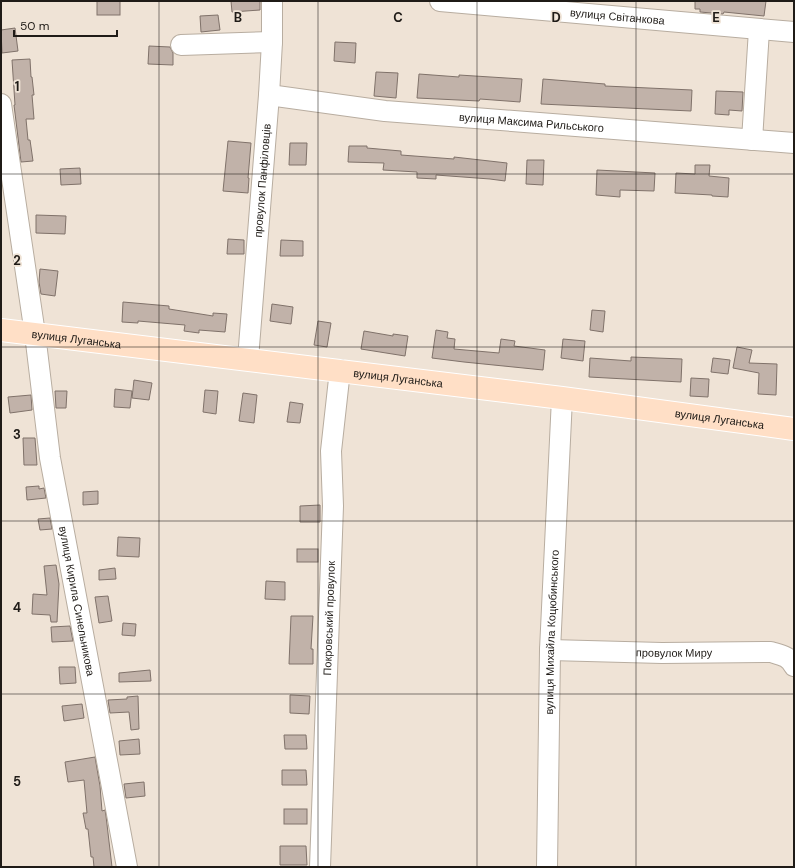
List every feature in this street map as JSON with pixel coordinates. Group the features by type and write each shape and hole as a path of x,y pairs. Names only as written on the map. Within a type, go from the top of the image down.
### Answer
{"main road":[{"name":"вулиця Луганська","path":"1,330 340,370 794,429"}],"street":[{"name":"провулок Панфіловців","path":"248,359 269,94 272,42 272,1"},
{"name":"вулиця Світанкова","path":"440,1 794,32"},
{"path":"752,140 759,30"},
{"path":"181,45 272,42"},
{"name":"вулиця Максима Рильського","path":"269,94 385,111 794,143"},
{"name":"вулиця Кирила Синельникова","path":"1,104 35,334 50,458 127,867"},
{"name":"Покровський провулок","path":"320,867 333,506 330,451 340,370"},
{"name":"вулиця Михайла Коцюбинського","path":"547,867 550,650 562,398"},
{"name":"провулок Миру","path":"550,650 662,654 771,652 785,656 793,663 794,666"}],"building":[{"path":"97,1 120,1 120,15 97,15"},
{"path":"231,1 260,1 260,10 232,12"},
{"path":"695,1 766,1 764,16 724,12 723,14 700,12 700,9 695,9"},
{"path":"218,15 220,30 201,32 200,16"},
{"path":"15,28 18,51 2,53 1,30"},
{"path":"335,42 356,43 355,63 334,61"},
{"path":"149,46 170,47 173,53 173,65 148,64"},
{"path":"30,59 34,95 32,95 34,119 26,119 28,140 30,140 33,161 21,162 14,105 12,60"},
{"path":"376,72 398,73 396,98 374,96"},
{"path":"419,74 522,79 520,102 480,99 479,101 417,98"},
{"path":"543,79 605,84 605,86 692,90 691,111 541,104"},
{"path":"716,91 743,92 742,111 729,110 729,115 715,114"},
{"path":"228,141 251,143 248,193 223,191"},
{"path":"290,143 307,143 306,165 289,165"},
{"path":"349,146 367,146 367,148 401,151 401,155 454,159 454,157 507,163 505,181 436,175 436,179 417,178 417,172 383,170 384,163 348,162"},
{"path":"527,160 544,160 543,185 526,184"},
{"path":"695,165 710,165 709,176 729,178 728,197 675,193 676,173 695,174"},
{"path":"80,168 81,184 61,185 60,169"},
{"path":"597,170 655,173 654,191 620,190 620,197 596,195"},
{"path":"36,215 66,216 65,234 36,233"},
{"path":"228,239 244,240 244,254 227,254"},
{"path":"281,240 303,241 303,256 280,256"},
{"path":"40,269 58,271 55,296 41,294 39,282"},
{"path":"123,302 169,306 169,309 213,316 213,313 227,314 225,332 199,330 199,333 184,331 185,325 138,321 138,323 122,322"},
{"path":"272,304 293,307 291,324 270,321"},
{"path":"592,310 605,311 603,332 590,330"},
{"path":"318,321 331,323 327,347 314,345"},
{"path":"436,330 448,332 447,338 455,339 454,349 499,353 501,339 515,341 514,346 545,350 543,370 432,358"},
{"path":"364,331 393,336 393,334 408,336 405,356 361,349"},
{"path":"563,339 585,341 583,361 561,358"},
{"path":"737,347 752,350 749,363 777,364 776,395 758,394 759,373 733,368"},
{"path":"631,357 682,359 681,382 589,377 590,358 631,361"},
{"path":"713,358 730,360 728,374 711,372"},
{"path":"691,378 709,379 708,397 690,396"},
{"path":"134,380 152,383 149,400 132,398"},
{"path":"115,389 132,391 130,408 114,407"},
{"path":"205,390 218,391 216,414 203,412"},
{"path":"55,391 67,391 66,408 56,408"},
{"path":"243,393 257,395 254,423 239,421"},
{"path":"31,395 32,410 10,413 8,397"},
{"path":"290,402 303,404 300,423 287,422"},
{"path":"23,438 35,438 37,465 24,465"},
{"path":"39,486 39,489 44,488 46,498 27,500 26,487"},
{"path":"98,491 98,504 83,505 83,492"},
{"path":"320,505 320,522 300,522 300,506"},
{"path":"50,518 52,529 40,530 38,519"},
{"path":"118,537 140,538 139,557 117,556"},
{"path":"297,549 318,549 318,562 297,562"},
{"path":"56,565 59,584 57,622 51,622 50,615 32,614 33,594 47,595 44,566"},
{"path":"115,568 116,579 99,580 99,570"},
{"path":"266,581 285,582 285,600 265,599"},
{"path":"108,596 112,621 99,623 95,597"},
{"path":"291,616 313,616 311,649 313,649 313,664 289,664"},
{"path":"123,623 136,624 135,636 122,635"},
{"path":"70,626 73,641 52,642 51,627"},
{"path":"59,667 75,667 76,683 60,684"},
{"path":"150,670 151,681 119,682 119,673"},
{"path":"290,695 310,696 309,714 290,713"},
{"path":"138,696 139,729 131,730 129,712 110,713 108,700 127,699 127,697"},
{"path":"82,704 84,718 64,721 62,706"},
{"path":"284,735 306,735 307,749 285,749"},
{"path":"139,739 140,754 120,755 119,741"},
{"path":"95,757 100,786 102,811 105,810 106,816 112,867 94,867 93,857 91,857 88,829 86,829 83,813 87,813 84,780 68,782 65,762"},
{"path":"282,770 306,770 307,785 282,785"},
{"path":"144,782 145,796 126,798 124,784"},
{"path":"284,809 307,809 307,824 284,824"},
{"path":"280,846 306,846 307,865 280,865"}]}
